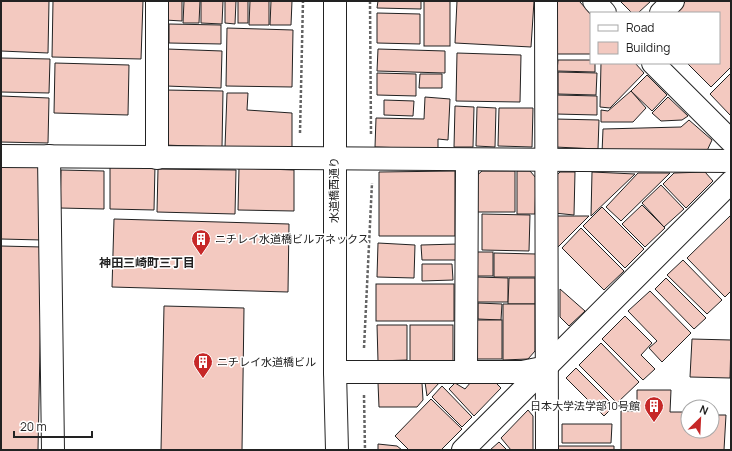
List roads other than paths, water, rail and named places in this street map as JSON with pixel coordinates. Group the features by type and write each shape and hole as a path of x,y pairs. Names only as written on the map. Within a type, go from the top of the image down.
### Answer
{"street":[{"path":"157,1 158,158"},
{"name":"水道橋西通り","path":"335,1 334,159 337,450"},
{"path":"546,1 547,450"},
{"path":"594,1 604,12"},
{"path":"662,12 673,1"},
{"path":"653,64 731,141"},
{"path":"1,156 731,161"},
{"path":"49,156 54,450"},
{"path":"466,372 467,160"},
{"path":"463,450 548,367 731,182"},
{"path":"335,372 522,372 548,367"}],"place":[{"name":"ニチレイ水道橋ビルアネックス","path":"201,256"},
{"name":"ニチレイ水道橋ビル","path":"203,379"},
{"name":"日本大学法学部10号館","path":"654,423"}],"district":[{"name":"神田三崎町三丁目","path":"147,263"}]}
